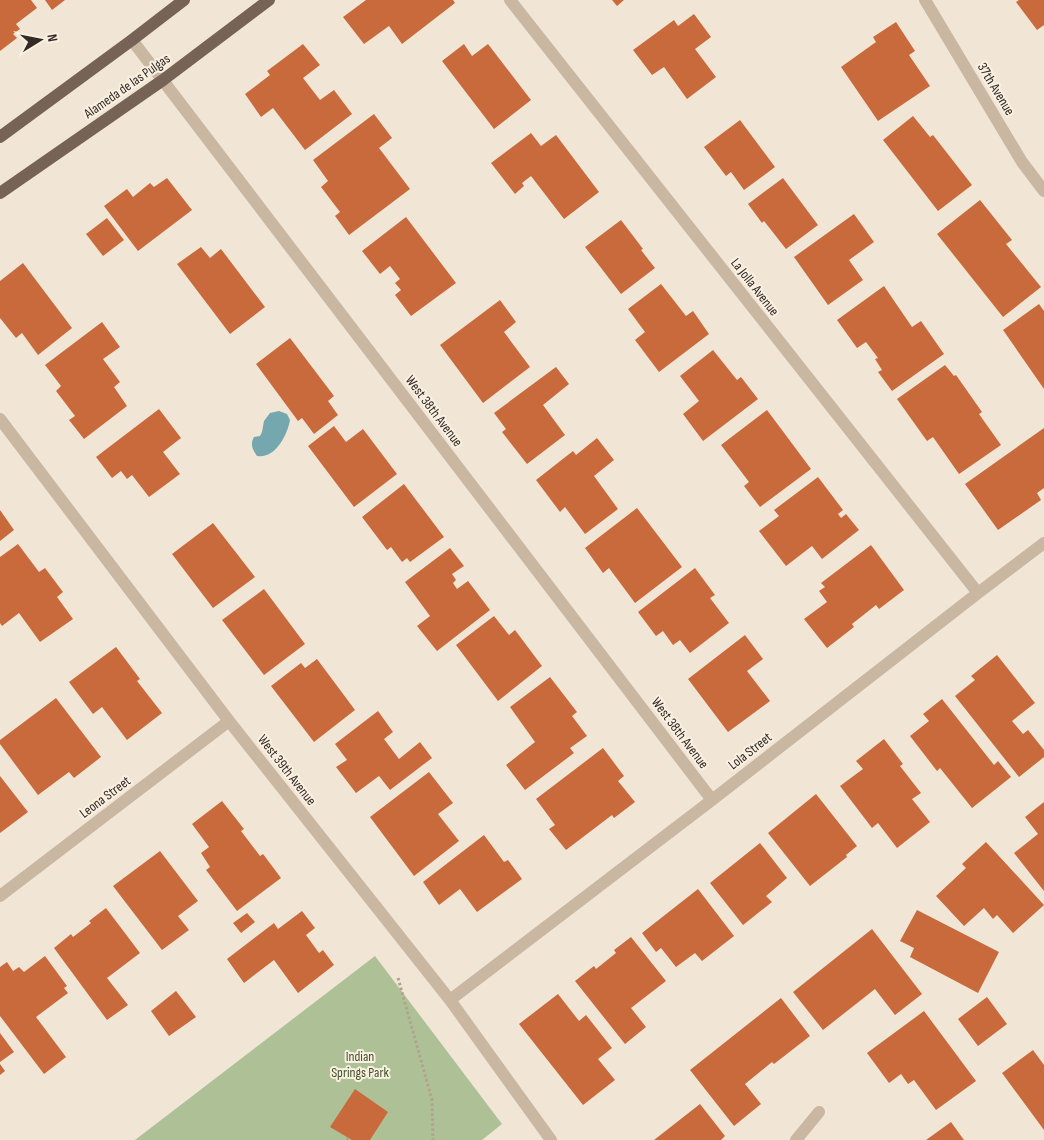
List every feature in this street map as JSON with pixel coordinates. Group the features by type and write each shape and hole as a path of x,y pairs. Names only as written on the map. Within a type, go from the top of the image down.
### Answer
{"main road":[{"path":"0,137 184,0"},
{"name":"Alameda de las Pulgas","path":"0,193 163,80 269,0"}],"street":[{"name":"La Jolla Avenue","path":"510,0 978,593"},
{"name":"37th Avenue","path":"926,0 1022,162 1044,191"},
{"name":"West 38th Avenue","path":"132,40 712,800"},
{"name":"West 39th Avenue","path":"0,419 229,721 450,1000 551,1140"},
{"name":"Lola Street","path":"450,1000 1044,543"},
{"name":"Leona Street","path":"0,896 229,721"},
{"path":"796,1140 819,1112"}],"path":[{"path":"398,978 432,1100 433,1139 438,1140"}],"green space":[{"name":"Indian Springs Park","path":"375,956 502,1124 482,1140 135,1140"}],"water":[{"path":"279,411 287,414 290,420 286,433 275,450 263,456 257,456 252,446 254,437 260,436 264,421 270,413"}],"building":[{"path":"0,0 31,0 37,8 16,24 20,29 13,34 17,38 0,51"},
{"path":"45,0 65,0 52,10"},
{"path":"366,0 453,0 455,3 402,44 389,26 364,44 343,17"},
{"path":"612,0 624,0 617,6"},
{"path":"1019,0 1044,0 1044,25 1037,30 1016,2"},
{"path":"694,14 711,37 695,49 716,77 687,99 664,67 652,75 633,50 674,20 678,26"},
{"path":"896,22 915,51 909,55 930,86 878,121 841,67 876,42 873,37"},
{"path":"303,44 320,65 303,78 320,100 334,90 352,114 305,150 273,108 261,117 245,94 270,75 267,71"},
{"path":"464,44 472,56 488,44 531,100 494,129 442,61"},
{"path":"374,114 392,138 379,148 410,189 349,235 335,216 340,212 321,187 328,181 313,160"},
{"path":"913,116 930,137 933,135 972,185 938,211 883,140"},
{"path":"740,120 775,167 744,190 731,172 726,176 704,147"},
{"path":"531,133 541,146 556,135 599,192 564,219 531,176 522,183 524,186 515,194 491,163"},
{"path":"167,178 192,210 138,251 104,206 127,189 133,197 150,183 154,187"},
{"path":"783,178 818,225 786,249 764,221 762,223 748,204"},
{"path":"980,200 1012,240 1006,244 1041,287 1003,317 937,234"},
{"path":"854,214 874,242 849,260 863,280 828,305 794,257"},
{"path":"406,217 456,283 411,316 395,295 401,290 395,283 400,279 390,266 380,274 362,251"},
{"path":"107,218 124,240 103,256 86,234"},
{"path":"621,220 655,268 621,294 585,247"},
{"path":"201,247 210,258 221,249 265,307 230,334 177,264"},
{"path":"23,263 72,328 38,355 22,333 16,338 0,318 0,281"},
{"path":"661,284 686,316 693,311 709,334 659,372 635,340 645,332 628,309"},
{"path":"884,286 912,327 921,321 944,354 892,391 878,372 882,370 875,359 878,358 866,342 857,348 837,320"},
{"path":"500,300 516,322 504,332 530,367 483,403 440,345"},
{"path":"1039,304 1044,311 1044,389 1003,330"},
{"path":"102,322 120,347 103,359 120,382 114,387 127,406 84,439 69,420 75,416 56,391 61,386 45,365"},
{"path":"290,338 334,396 328,401 338,415 314,434 302,418 298,421 256,364"},
{"path":"713,350 737,380 741,377 758,399 703,441 683,414 699,401 680,376"},
{"path":"945,365 954,376 956,375 982,412 979,414 1001,445 959,474 933,437 927,441 897,399"},
{"path":"556,367 569,384 543,405 565,435 527,464 502,432 506,429 494,413"},
{"path":"159,409 181,438 163,452 180,474 149,497 132,475 127,479 121,471 112,478 96,457"},
{"path":"767,410 811,469 760,507 744,486 749,482 721,445"},
{"path":"334,426 346,442 363,429 397,474 354,507 308,446"},
{"path":"1044,428 1044,488 1037,493 1041,500 998,530 965,484"},
{"path":"597,438 614,460 594,476 618,509 585,534 565,507 560,512 536,480 573,451 576,455"},
{"path":"818,477 843,510 838,514 841,518 846,514 859,530 822,559 812,546 786,566 759,531 779,516 774,510"},
{"path":"404,484 444,537 410,562 407,558 402,562 391,547 387,550 362,517"},
{"path":"637,508 682,567 635,603 609,568 603,573 585,548"},
{"path":"0,510 14,530 0,541"},
{"path":"213,523 255,577 213,608 172,554"},
{"path":"18,544 39,572 45,568 63,592 57,597 73,619 40,642 19,613 2,626 0,623 0,557"},
{"path":"871,545 904,590 879,609 876,605 852,624 854,627 827,648 804,619 827,602 819,591 825,587 821,583"},
{"path":"450,548 464,566 452,574 456,580 453,583 457,589 468,581 490,610 437,651 417,626 430,616 405,582"},
{"path":"695,568 715,595 710,598 729,623 690,653 680,640 673,645 663,631 656,636 638,612"},
{"path":"264,589 305,644 264,675 222,620"},
{"path":"494,616 509,635 515,630 542,666 498,701 456,645"},
{"path":"745,635 763,659 747,671 770,701 728,732 688,679"},
{"path":"116,647 140,679 137,681 162,713 127,740 102,707 93,714 69,682"},
{"path":"997,655 1035,703 1012,721 1023,734 1028,730 1044,750 1044,757 1019,777 955,696 975,680 971,676"},
{"path":"317,659 355,710 314,742 271,686 301,663 305,668"},
{"path":"550,677 577,712 572,716 587,736 570,748 574,753 525,790 506,765 535,742 510,707"},
{"path":"56,698 101,757 74,778 69,772 38,795 0,744 0,740"},
{"path":"942,699 994,765 998,761 1011,777 972,808 940,768 937,771 910,736 929,721 923,714"},
{"path":"378,711 393,732 384,739 399,759 420,742 432,758 390,790 379,776 356,793 336,767 347,760 335,744"},
{"path":"884,739 903,764 900,766 921,793 912,799 930,822 897,848 878,823 872,828 840,786 863,769 856,761"},
{"path":"603,748 624,776 618,781 635,802 614,818 612,815 566,850 549,829 555,825 536,799"},
{"path":"429,772 453,803 438,814 459,841 414,876 370,817"},
{"path":"0,776 28,812 0,833"},
{"path":"816,794 857,846 846,855 847,857 810,886 768,833"},
{"path":"222,801 244,829 241,831 260,856 263,854 281,878 237,911 206,870 210,867 201,853 209,847 192,824"},
{"path":"1044,802 1044,891 1014,853 1038,834 1025,817"},
{"path":"484,835 504,862 508,860 522,879 477,912 460,889 439,905 423,882"},
{"path":"986,842 1044,905 1013,933 997,915 993,919 984,908 964,926 936,896 966,868 962,864"},
{"path":"760,843 787,878 766,896 772,902 743,925 710,883"},
{"path":"160,851 198,901 178,916 189,930 162,950 113,886"},
{"path":"698,889 734,936 702,961 695,953 676,967 661,948 656,952 642,933"},
{"path":"106,908 140,953 107,978 128,1005 107,1020 54,948 71,934 73,937"},
{"path":"917,910 999,952 978,993 910,957 914,948 900,941"},
{"path":"302,911 315,928 306,935 319,953 323,950 334,965 298,993 274,960 244,983 227,959 274,923 278,929"},
{"path":"247,913 255,922 241,933 233,923"},
{"path":"872,929 922,994 895,1015 875,989 823,1030 793,992"},
{"path":"631,937 666,981 631,1008 646,1027 625,1044 575,981 594,966 596,969 616,953 614,950"},
{"path":"45,956 67,986 64,988 68,993 36,1017 66,1057 44,1074 0,1016 0,967 7,962 13,971 19,967 24,972"},
{"path":"176,991 196,1017 169,1036 151,1011"},
{"path":"558,994 579,1021 586,1015 612,1048 598,1059 615,1080 583,1105 519,1024"},
{"path":"987,997 1007,1024 978,1046 958,1019"},
{"path":"781,998 810,1036 774,1064 772,1062 745,1084 761,1104 734,1126 690,1070"},
{"path":"924,1011 976,1081 936,1110 914,1080 908,1084 901,1074 889,1083 867,1053"},
{"path":"0,1033 14,1052 0,1062"},
{"path":"1033,1050 1044,1065 1044,1130 1002,1073"},
{"path":"0,1064 5,1071 0,1075"},
{"path":"355,1089 388,1112 370,1140 352,1140 330,1127"},
{"path":"700,1104 725,1136 721,1140 654,1140"},
{"path":"951,1122 964,1140 926,1140"}]}
